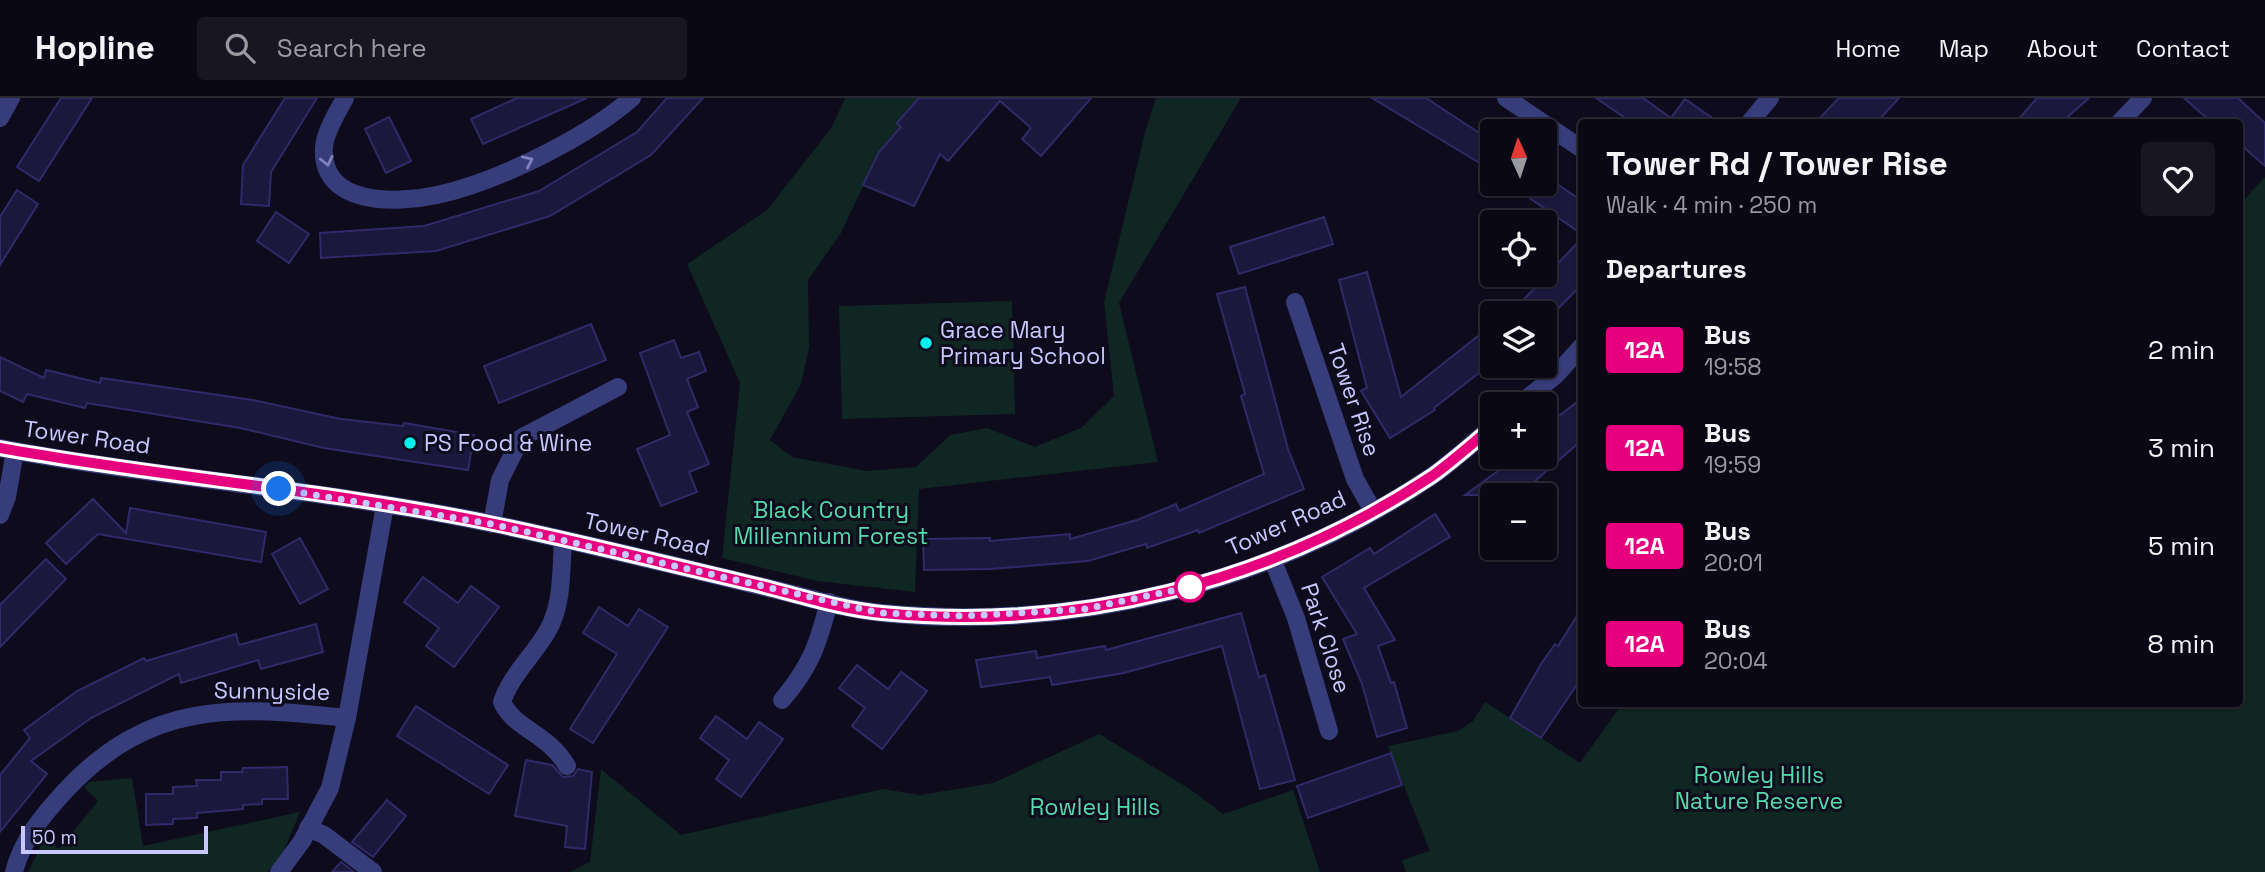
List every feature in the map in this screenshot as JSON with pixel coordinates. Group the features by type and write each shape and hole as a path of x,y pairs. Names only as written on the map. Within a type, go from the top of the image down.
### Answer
{"street":[{"path":"0,118 11,98"},
{"path":"345,98 324,145 325,163 336,186 353,195 377,199 436,196 510,170 570,141 632,98"},
{"path":"1506,98 1578,146"},
{"path":"1753,119 1770,98"},
{"path":"2123,119 2143,98"},
{"name":"Tower Rise","path":"1295,303 1355,479 1373,511"},
{"path":"1534,392 1578,350"},
{"path":"492,524 500,480 521,438 618,387"},
{"name":"Tower Road","path":"8,450 385,505 492,524 880,613 965,616 1085,609 1213,582 1273,561 1373,511 1434,475 1480,437"},
{"path":"0,515 7,497 8,450"},
{"path":"279,872 309,828 330,788 347,718 385,505"},
{"path":"563,540 555,613 548,631 506,689 502,702 508,716 544,737 559,752 567,766"},
{"name":"Park Close","path":"1273,561 1296,618 1329,731"},
{"path":"782,699 803,676 817,650 829,602"},
{"name":"Sunnyside","path":"14,872 28,837 90,765 149,727 211,713 272,710 347,718"},
{"path":"309,828 324,835 373,872"}],"green space":[{"name":"Black Country Millennium Forest","path":"845,98 919,98 897,123 901,127 879,152 841,233 808,280 809,348 801,384 770,440 792,457 867,471 916,467 950,435 987,428 1035,447 1081,428 1114,396 1104,302 1156,98 1241,98 1119,303 1158,462 919,489 915,592 817,581 722,558 740,383 687,264 767,210 832,127"},
{"name":"Rowley Hills Nature Reserve","path":"2265,177 2265,872 1406,872 1402,860 1430,851 1388,746 1458,731 1473,721 1485,702 1580,763 1620,707 2243,707 2243,201"},
{"path":"1012,301 1015,414 842,419 839,306"},
{"name":"Rowley Hills","path":"1099,734 1190,789 1223,814 1293,790 1320,872 570,872 590,862 601,769 681,835 883,789 920,795 993,783"},
{"path":"132,778 143,846 300,812 281,858 267,872 28,872 44,839 59,849 98,801 84,787 89,782"}],"building":[{"path":"61,98 92,98 39,181 17,167"},
{"path":"285,98 317,98 271,172 269,206 241,204 243,165"},
{"path":"517,98 587,98 483,144 471,119"},
{"path":"667,98 703,98 651,155 550,216 436,251 321,258 320,233 424,226 539,191 637,132"},
{"path":"919,98 1091,98 1041,156 1022,139 1031,128 1000,101 948,161 940,154 914,206 863,185 879,152 901,127 897,123"},
{"path":"1372,98 1426,98 1480,133 1480,163"},
{"path":"1596,98 1643,98 1671,118 1685,99 1714,119 1627,119"},
{"path":"1839,98 1899,98 1880,119 1819,119"},
{"path":"2037,98 2089,98 2065,119 2019,119"},
{"path":"2184,98 2238,98 2265,123 2265,166 2243,147 2243,119 2208,119"},
{"path":"389,117 411,161 386,173 365,129"},
{"path":"1558,185 1578,198 1578,231 1557,217 1557,210 1547,210 1527,196 1558,196"},
{"path":"17,190 38,204 0,265 0,217"},
{"path":"276,212 309,234 289,263 257,241"},
{"path":"1324,217 1333,244 1239,274 1230,247"},
{"path":"1578,242 1578,288 1557,310 1557,301 1522,301 1536,287 1557,287 1557,264"},
{"path":"1367,272 1401,397 1480,334 1480,372 1434,408 1435,410 1390,438 1361,391 1367,388 1339,280"},
{"path":"1245,287 1288,449 1304,489 1199,533 1198,530 1147,548 1146,544 1088,561 991,569 924,570 923,539 990,538 990,541 1070,534 1070,539 1137,520 1176,504 1179,511 1264,474 1241,396 1245,394 1217,294"},
{"path":"591,324 606,360 499,403 484,366"},
{"path":"674,340 681,358 699,352 706,371 687,379 698,407 687,412 709,464 689,472 697,492 661,506 637,449 670,435 640,353"},
{"path":"0,357 44,378 46,370 100,383 101,378 253,400 341,419 403,426 404,423 474,435 468,470 324,448 240,428 87,403 85,408 27,394 23,402 0,391"},
{"path":"1578,401 1578,443 1557,462 1557,418"},
{"path":"1501,469 1549,469 1532,483 1481,483"},
{"path":"1480,484 1480,495 1465,495"},
{"path":"93,499 126,533 130,508 266,532 261,562 98,534 66,564 46,543"},
{"path":"1435,514 1450,537 1364,588 1395,640 1378,646 1391,683 1394,682 1407,728 1377,737 1362,684 1343,639 1357,634 1322,577 1370,548 1374,554"},
{"path":"300,538 328,589 300,604 272,554"},
{"path":"46,559 66,579 0,647 0,605"},
{"path":"423,577 458,603 471,586 499,607 454,667 426,646 439,628 404,602"},
{"path":"599,607 628,626 639,609 668,627 593,743 570,729 617,654 583,633"},
{"path":"1241,613 1259,677 1265,675 1295,780 1260,789 1222,646 1124,673 1052,685 1050,677 981,687 976,660 1036,651 1037,658 1105,646 1106,650"},
{"path":"1578,614 1578,683 1541,738 1510,718 1541,664 1555,644 1558,646"},
{"path":"316,624 323,652 261,669 258,660 181,683 179,674 91,718 31,761 47,774 0,832 0,775 30,738 24,730 77,691 144,658 146,661 236,634 239,645"},
{"path":"857,665 888,689 901,672 927,691 882,749 852,726 865,708 839,688"},
{"path":"416,706 508,765 489,794 397,736"},
{"path":"716,716 747,739 759,722 783,739 741,797 716,779 729,760 700,738"},
{"path":"1391,753 1402,785 1308,818 1297,786"},
{"path":"526,760 552,765 563,777 573,776 578,769 592,772 585,849 565,847 567,826 515,816"},
{"path":"287,767 288,799 262,799 262,804 243,805 243,809 197,813 197,818 173,819 173,824 146,825 146,794 173,794 173,787 197,786 196,780 221,780 221,772 242,772 243,768"},
{"path":"387,800 406,816 373,857 352,842"},
{"path":"341,862 354,872 332,872"}],"bus line":[{"name":"12A","path":"0,448 385,505 492,524 880,613 965,616 1085,609 1213,582 1273,561 1373,511 1434,475 1480,437"}],"place":[{"name":"Grace Mary Primary School","path":"926,343"},
{"name":"PS Food & Wine","path":"410,443"}],"route":[{"path":"279,489 492,524 880,613 965,616 1085,609 1190,587"}]}
